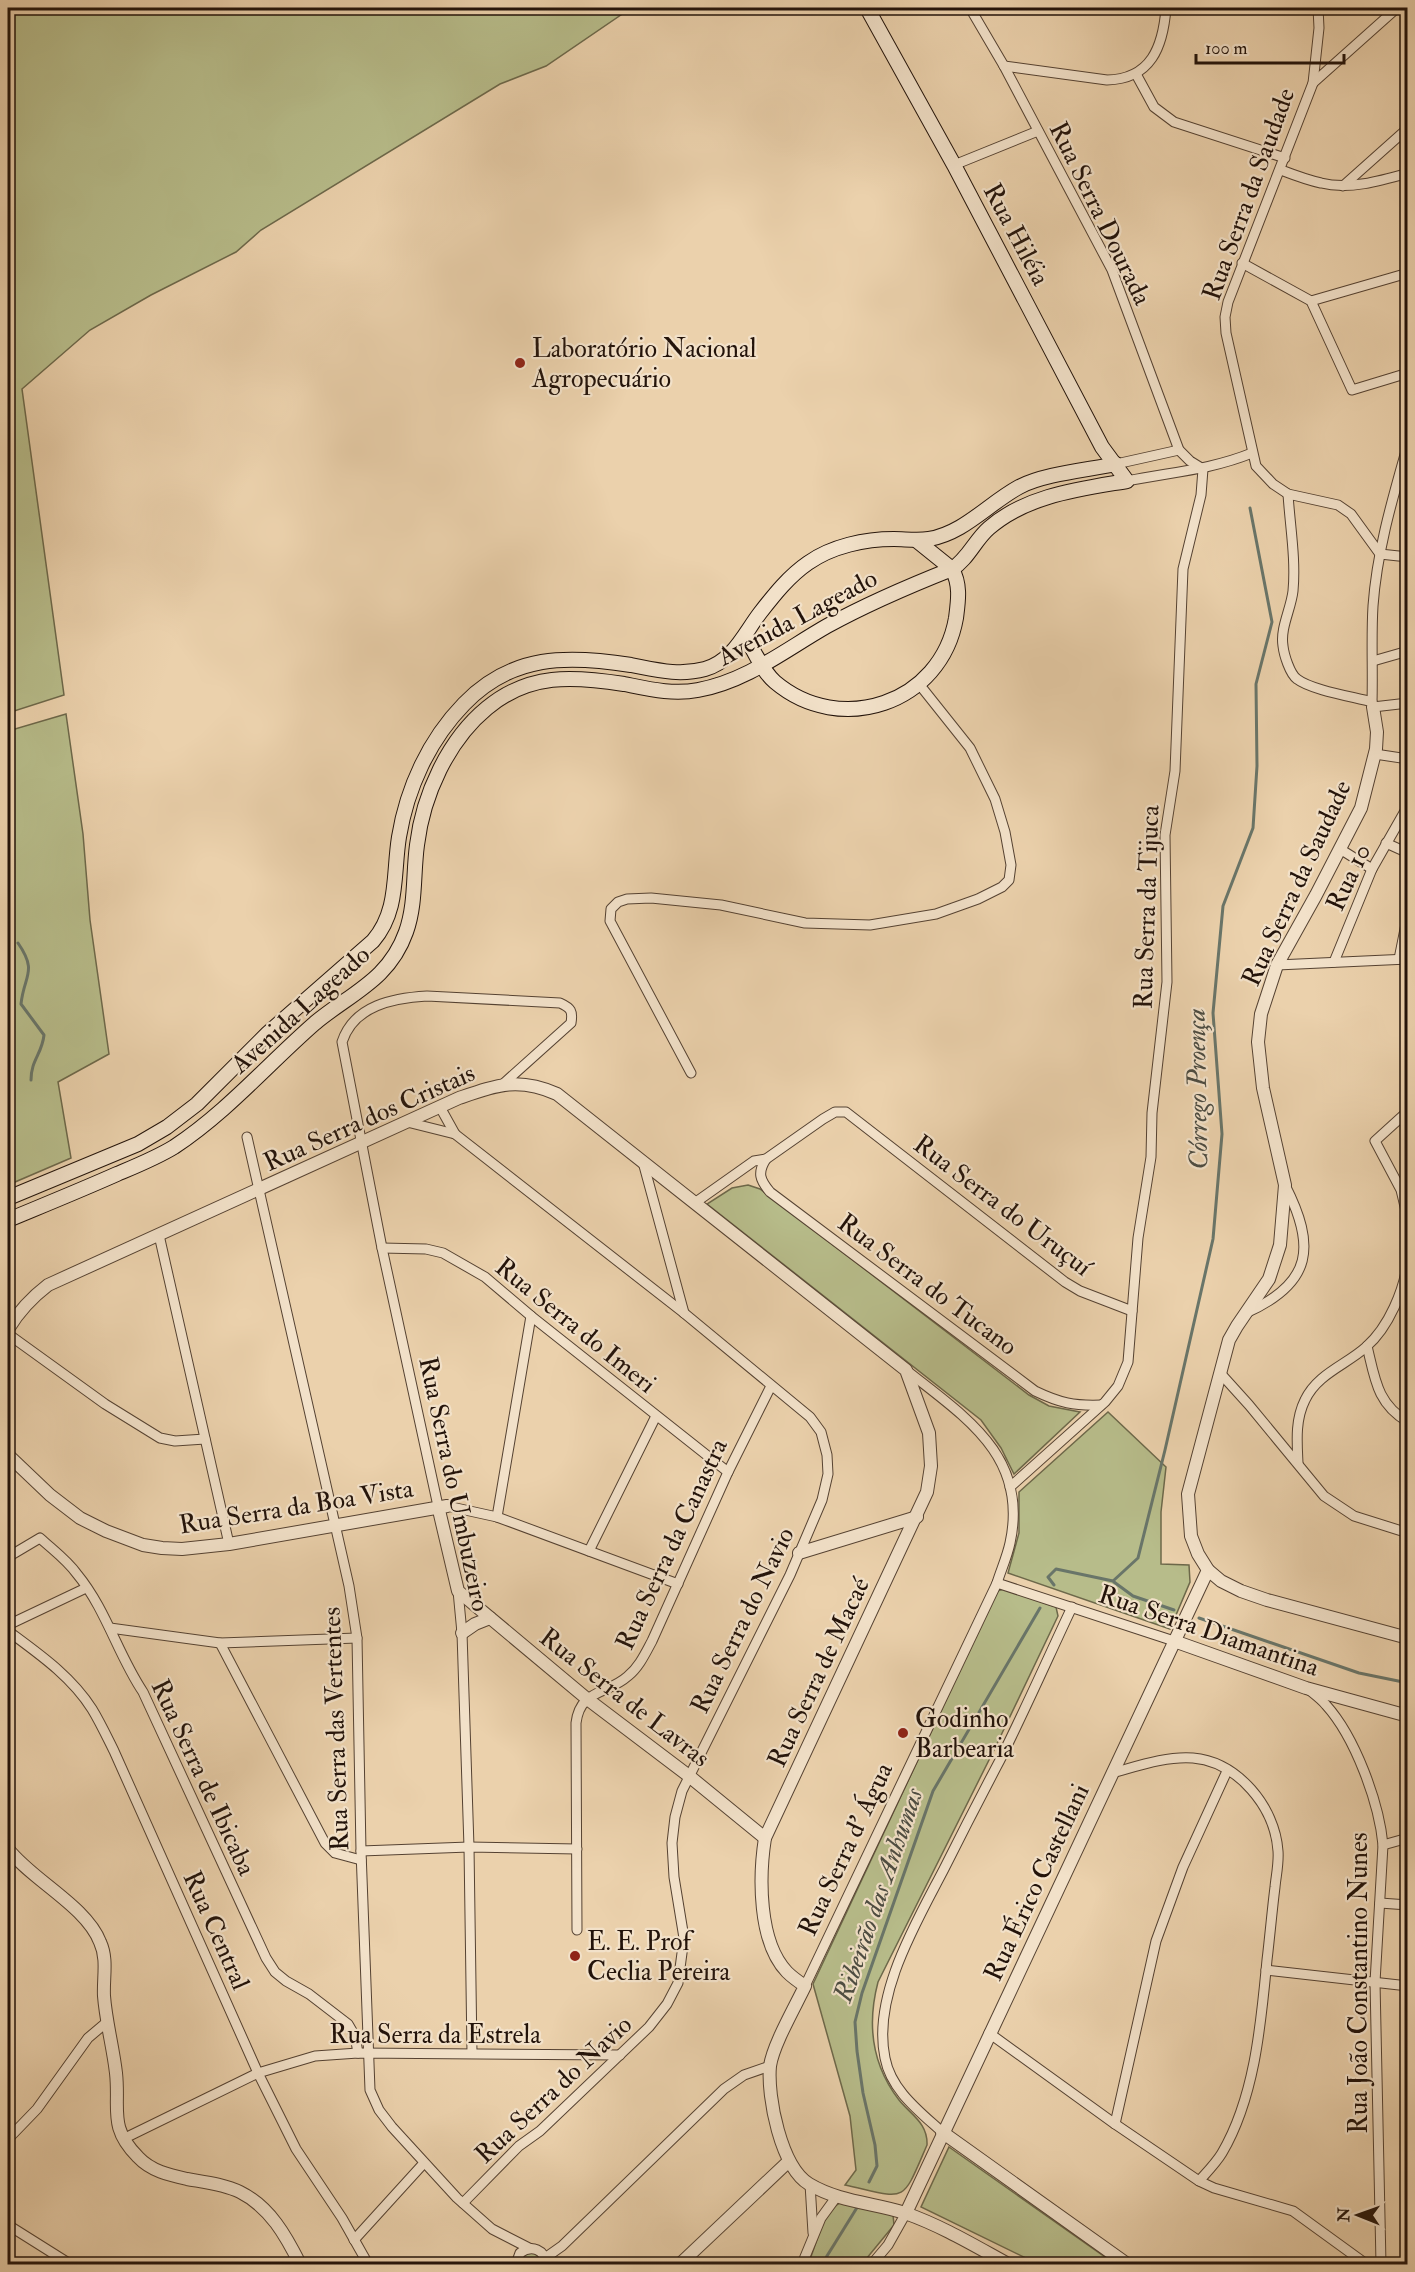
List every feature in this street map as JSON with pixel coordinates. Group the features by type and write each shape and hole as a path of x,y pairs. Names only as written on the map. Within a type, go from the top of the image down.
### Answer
{"main road":[{"name":"Rua Hiléia","path":"867,8 954,165 1102,447 1128,481"},
{"name":"Avenida Lageado","path":"8,1197 138,1144 167,1127 197,1104 268,1033 373,941 381,931 394,900 402,818 416,775 442,732 462,706 495,678 516,668 552,660 617,663 669,673 708,668 736,649 783,584 809,562 848,545 869,540 928,539 954,531 1000,499 1030,482 1116,464"},
{"name":"Avenida Lageado","path":"8,1220 127,1170 171,1148 216,1115 318,1021 365,987 384,970 394,957 406,932 412,908 417,843 428,800 444,763 460,738 484,710 501,697 528,684 568,678 674,692 698,690 727,683 763,665 862,607 952,569 962,561 987,529 1030,503 1068,491 1128,481"},
{"path":"745,636 773,681 802,699 821,706 842,709 882,704 901,696 920,684 935,668 947,649 954,630 959,593 952,569 916,540"}],"street":[{"name":"Rua Serra Dourada","path":"970,8 1004,66 1112,270 1179,450"},
{"path":"1004,66 1107,80 1123,80 1148,65 1160,43 1166,8"},
{"name":"Rua Serra da Saudade","path":"1252,453 1226,333 1225,317 1242,262 1281,170 1313,82 1319,28 1318,8"},
{"path":"1313,82 1397,8"},
{"path":"1136,74 1154,107 1174,122 1284,158"},
{"path":"1342,186 1407,128"},
{"path":"954,165 1038,131"},
{"path":"1281,170 1321,183 1342,186 1385,180 1407,173"},
{"path":"1242,262 1311,301 1352,390 1407,373"},
{"path":"1311,301 1407,273"},
{"path":"1373,704 1373,605 1386,521 1407,444"},
{"path":"1179,450 1203,469 1227,464 1252,453 1256,466 1273,484 1288,494 1338,505 1351,514 1380,554 1407,557"},
{"name":"Avenida Lageado","path":"1116,464 1179,450"},
{"name":"Avenida Lageado","path":"1128,481 1203,469"},
{"name":"Rua Serra da Tijuca","path":"1131,1311 1138,1238 1151,1156 1152,1113 1167,982 1165,835 1175,771 1184,569 1201,495 1203,469"},
{"path":"1288,494 1294,570 1293,593 1283,633 1283,645 1295,678 1305,684 1373,704 1407,703"},
{"path":"1373,661 1407,651"},
{"path":"691,1073 610,921 611,909 618,902 627,899 675,899 721,904 805,923 870,926 914,920 957,908 998,890 1009,880 1011,865 1007,840 989,783 964,739 920,684"},
{"name":"Rua Serra da Saudade","path":"1208,1570 1191,1536 1188,1494 1230,1340 1246,1314 1263,1306 1289,1286 1300,1266 1305,1235 1300,1215 1285,1185 1263,1088 1258,1042 1261,1014 1277,965 1361,808 1375,754 1377,732 1373,704"},
{"path":"1375,754 1407,759"},
{"name":"Rua 10","path":"1334,962 1372,869 1406,811"},
{"path":"1386,843 1407,853"},
{"path":"1340,849 1372,869"},
{"path":"1277,965 1403,959 1407,914"},
{"path":"361,1145 342,1042 345,1032 356,1019 384,1002 405,997 427,996 560,1003 569,1007 573,1014 571,1023 503,1084"},
{"name":"Rua Serra dos Cristais","path":"8,1329 32,1296 48,1285 361,1145 459,1098 503,1084 523,1083 557,1094 906,1370"},
{"name":"Rua Serra do Navio","path":"440,1107 455,1134 684,1313 810,1418 821,1432 827,1455 828,1474 822,1500 799,1553 682,1791 675,1817 672,1843 674,1877 684,1938 678,1983 667,2004 649,2027 540,2131 519,2146 463,2203"},
{"path":"1407,1111 1375,1141 1401,1190 1407,1219"},
{"name":"Rua Serra do Uruçuí","path":"696,1202 754,1161 766,1159 823,1119 835,1113 846,1112 1065,1282 1080,1291 1131,1311"},
{"name":"Rua Serra do Navio","path":"407,1122 455,1134"},
{"name":"Rua Serra das Vertentes","path":"247,1137 350,1586 357,1638 363,2054 370,2090 379,2110 392,2127 463,2203 492,2229 506,2238 538,2250 545,2261"},
{"name":"Rua Serra do Umbuzeiro","path":"361,1145 382,1248 443,1506 458,1592 462,1633 469,1847 472,2053"},
{"name":"Rua Serra do Tucano","path":"766,1159 761,1166 759,1176 770,1191 1035,1391 1057,1402 1075,1406 1101,1405"},
{"path":"643,1160 684,1313"},
{"path":"1246,1314 1269,1279 1276,1262 1280,1245 1285,1185"},
{"path":"159,1235 229,1544"},
{"name":"Rua Serra do Imeri","path":"382,1248 426,1249 452,1257 484,1276 728,1472"},
{"path":"1298,1463 1297,1423 1305,1398 1335,1367 1367,1346 1384,1324 1396,1303 1407,1261"},
{"path":"1010,1487 1101,1405 1118,1386 1128,1362 1131,1311"},
{"path":"496,1517 531,1316"},
{"path":"8,1334 105,1404 160,1438 175,1441 205,1439"},
{"path":"1367,1346 1382,1397 1389,1409 1407,1422"},
{"name":"Rua Serra d' Água","path":"770,2066 805,1986 997,1583 1010,1544 1013,1520 1010,1487 991,1444 956,1409 906,1370"},
{"name":"Rua Serra de Macaé","path":"805,1986 786,1970 774,1950 765,1919 761,1866 765,1838 927,1492 931,1466 929,1433 906,1370"},
{"path":"1221,1374 1324,1496 1338,1508 1354,1516 1407,1533"},
{"name":"Rua Serra da Canastra","path":"586,1698 612,1688 637,1668 652,1641 728,1472 771,1386"},
{"path":"589,1551 656,1416"},
{"name":"Rua Serra da Boa Vista","path":"8,1455 65,1507 106,1531 143,1545 182,1549 229,1544 443,1506 496,1517 678,1584"},
{"path":"799,1553 916,1517"},
{"name":"Rua Serra de Ibicaba","path":"8,1557 40,1539 68,1563 87,1588 110,1628 120,1655 143,1692 266,1958 275,1972 286,1981 309,1994 348,2024 363,2054"},
{"path":"1208,1570 1221,1581 1240,1591 1407,1638"},
{"name":"Rua Érico Castellani","path":"906,2213 942,2132 1208,1570"},
{"name":"Rua Serra Diamantina","path":"997,1583 1174,1641 1306,1688 1407,1716"},
{"path":"8,1625 87,1588"},
{"name":"Rua Serra de Lavras","path":"458,1592 586,1698 689,1776 765,1838"},
{"path":"1072,1607 1001,1757 912,1932 887,2001 883,2043 890,2073 907,2099 942,2132 1127,2265"},
{"path":"462,1633 490,1618"},
{"path":"110,1628 220,1643 357,1638"},
{"name":"Rua Central","path":"8,1631 54,1665 82,1695 93,1711 114,1751 258,2073 296,2149 368,2265"},
{"path":"220,1643 325,1843 335,1853 361,1856 469,1847 577,1849"},
{"name":"Rua João Constantino Nunes","path":"1306,1688 1326,1704 1341,1725 1372,1793 1381,1823 1383,1845 1375,1982 1381,2265"},
{"path":"578,1930 576,1723 579,1707 586,1698"},
{"path":"8,1723 8,1746"},
{"path":"1112,1773 1171,1759 1194,1758 1210,1762 1241,1778 1264,1805 1272,1823 1279,1852 1266,1971 1247,2093 1221,2155 1199,2181"},
{"path":"1115,2124 1156,1941 1183,1867 1227,1771"},
{"path":"1383,1845 1407,1838"},
{"path":"8,1849 30,1872 84,1919 100,1941 104,1959 107,2022 116,2073 117,2125 123,2139 138,2158 151,2168 166,2174 238,2191 250,2199 275,2221 300,2265"},
{"path":"1380,1903 1407,1905"},
{"path":"1266,1971 1407,1986"},
{"path":"8,2139 37,2109 88,2038 107,2022"},
{"path":"989,2033 1199,2181 1222,2191 1293,2211 1366,2265"},
{"name":"Rua Serra da Estrela","path":"123,2139 258,2073 315,2056 472,2053 620,2055"},
{"path":"545,2261 724,2089 744,2075 770,2066 774,2111 789,2162 799,2176 810,2184 837,2196 906,2213 953,2234 1008,2265"},
{"path":"680,2265 789,2162"},
{"path":"354,2240 424,2163"},
{"path":"810,2184 813,2235"},
{"path":"802,2265 826,2209 837,2196"},
{"path":"872,2265 888,2245 906,2213"},
{"path":"8,2226 70,2265"},
{"name":"Rua Serra das Vertentes","path":"506,2238 519,2254"},
{"path":"516,2265 519,2254 529,2248"}],"green space":[{"path":"8,8 631,8 546,66 500,84 261,230 236,252 151,295 90,330 22,389 64,695 8,713"},
{"path":"66,714 83,834 90,920 109,1054 58,1082 71,1158 8,1185 8,731"},
{"path":"748,1185 760,1189 1029,1395 1049,1406 1080,1412 1014,1474 1001,1448 981,1420 707,1204 732,1188"},
{"path":"1108,1412 1166,1467 1161,1512 1161,1564 1189,1565 1190,1582 1170,1629 1008,1573 1019,1533 1019,1492"},
{"path":"1004,1589 1056,1607 1058,1616 878,1982 875,1998 874,2044 883,2073 899,2100 922,2125 927,2137 927,2145 912,2179 900,2193 881,2193 845,2185 856,2170 850,2116 813,1984 997,1591"},
{"path":"949,2147 1115,2264 1038,2264 921,2207"},
{"path":"841,2202 893,2215 894,2225 862,2264 808,2264 824,2221 834,2207"},
{"path":"537,2252 544,2264 518,2264 522,2254"}],"waterway":[{"name":"Córrego Proença","path":"1054,1585 1048,1577 1056,1569 1113,1581 1138,1558 1213,1239 1222,1134 1213,1013 1223,906 1253,828 1257,766 1256,684 1272,622 1250,508"},
{"path":"18,943 29,967 21,1004 44,1035 31,1073 31,1080"},
{"path":"1114,1582 1133,1596 1174,1610"},
{"name":"Ribeirão das Anhumas","path":"869,2182 877,2166 857,2051 855,2022 862,1993 933,1791 1040,1608"},
{"path":"1199,1618 1359,1673 1408,1683"},
{"name":"Ribeirão das Anhumas","path":"822,2264 858,2206"}],"place":[{"name":"Laboratório Nacional Agropecuário","path":"520,363"},
{"name":"Godinho Barbearia","path":"903,1733"},
{"name":"E. E. Prof Ceclia Pereira","path":"575,1956"}]}
